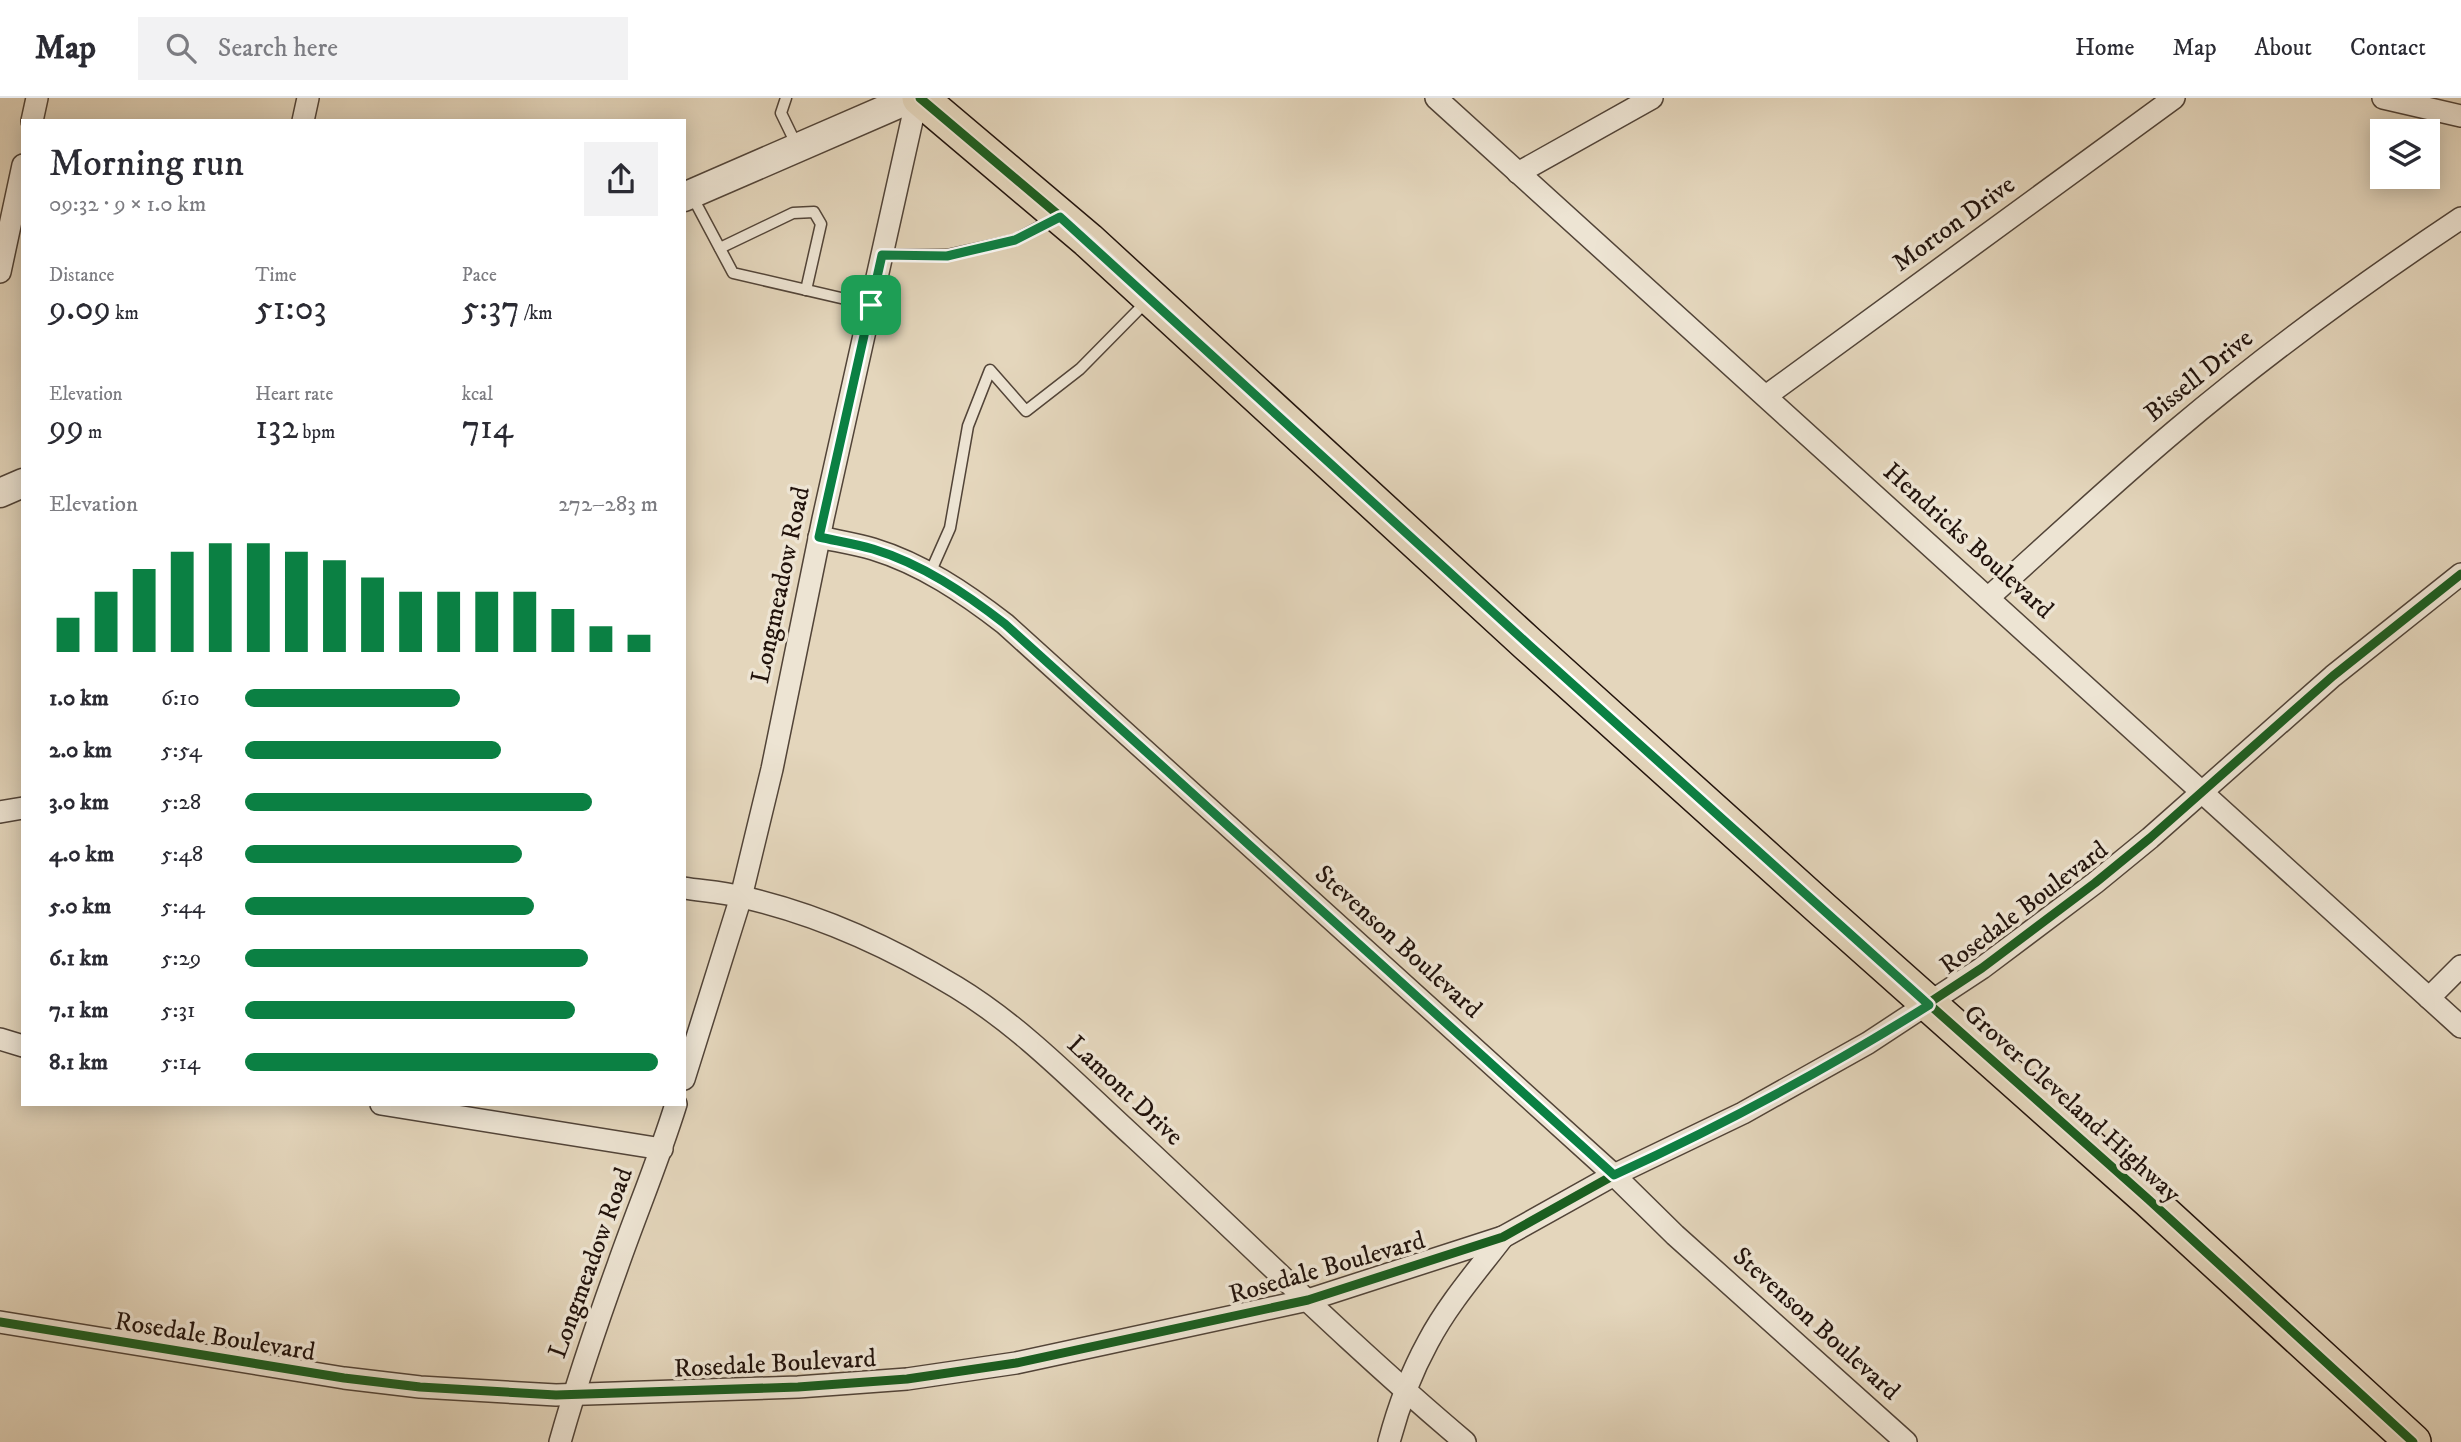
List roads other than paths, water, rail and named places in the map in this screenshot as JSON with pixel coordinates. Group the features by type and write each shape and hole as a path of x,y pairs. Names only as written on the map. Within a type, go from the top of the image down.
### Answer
{"main road":[{"name":"Grover Cleveland Highway","path":"916,98 1060,217 1539,654 2148,1199 2413,1442"}],"street":[{"path":"32,119 37,98"},
{"path":"303,119 308,98"},
{"path":"687,195 916,98"},
{"name":"Longmeadow Road","path":"686,1073 741,897 772,769 819,537 916,98"},
{"name":"Hendricks Boulevard","path":"1436,98 2461,1027"},
{"path":"1518,173 1652,98"},
{"name":"Morton Drive","path":"1766,396 2174,98"},
{"path":"2383,98 2461,116"},
{"path":"0,272 21,174"},
{"name":"Bissell Drive","path":"1988,598 2165,439 2246,373 2351,294 2461,218"},
{"path":"0,493 21,484"},
{"name":"Stevenson Boulevard","path":"819,537 872,548 930,573 972,598 1005,624 1906,1442"},
{"name":"Rosedale Boulevard","path":"0,1322 344,1378 496,1392 574,1394 797,1387 920,1377 1016,1363 1308,1300 1503,1237 1614,1175 1764,1102 1929,1005 2039,927 2095,883 2203,792 2333,676 2461,574"},
{"path":"0,812 21,808"},
{"name":"Lamont Drive","path":"686,888 741,897 809,916 896,953 958,988 1015,1029 1406,1392 1465,1442"},
{"path":"2429,998 2461,966"},
{"path":"0,1039 21,1045"},
{"path":"394,1106 663,1149"},
{"name":"Longmeadow Road","path":"560,1442 618,1265 663,1149 675,1106"},
{"path":"1389,1442 1406,1392 1428,1342 1458,1295 1503,1237"}],"lane":[{"path":"786,98 782,113 798,148"},
{"path":"687,195 733,273 871,305"},
{"path":"720,248 793,213 814,212 821,225 806,290"},
{"path":"882,255 947,256 1015,240 1060,217"},
{"path":"930,573 950,528 968,426 989,370 1026,411 1080,369 1150,298"}]}
